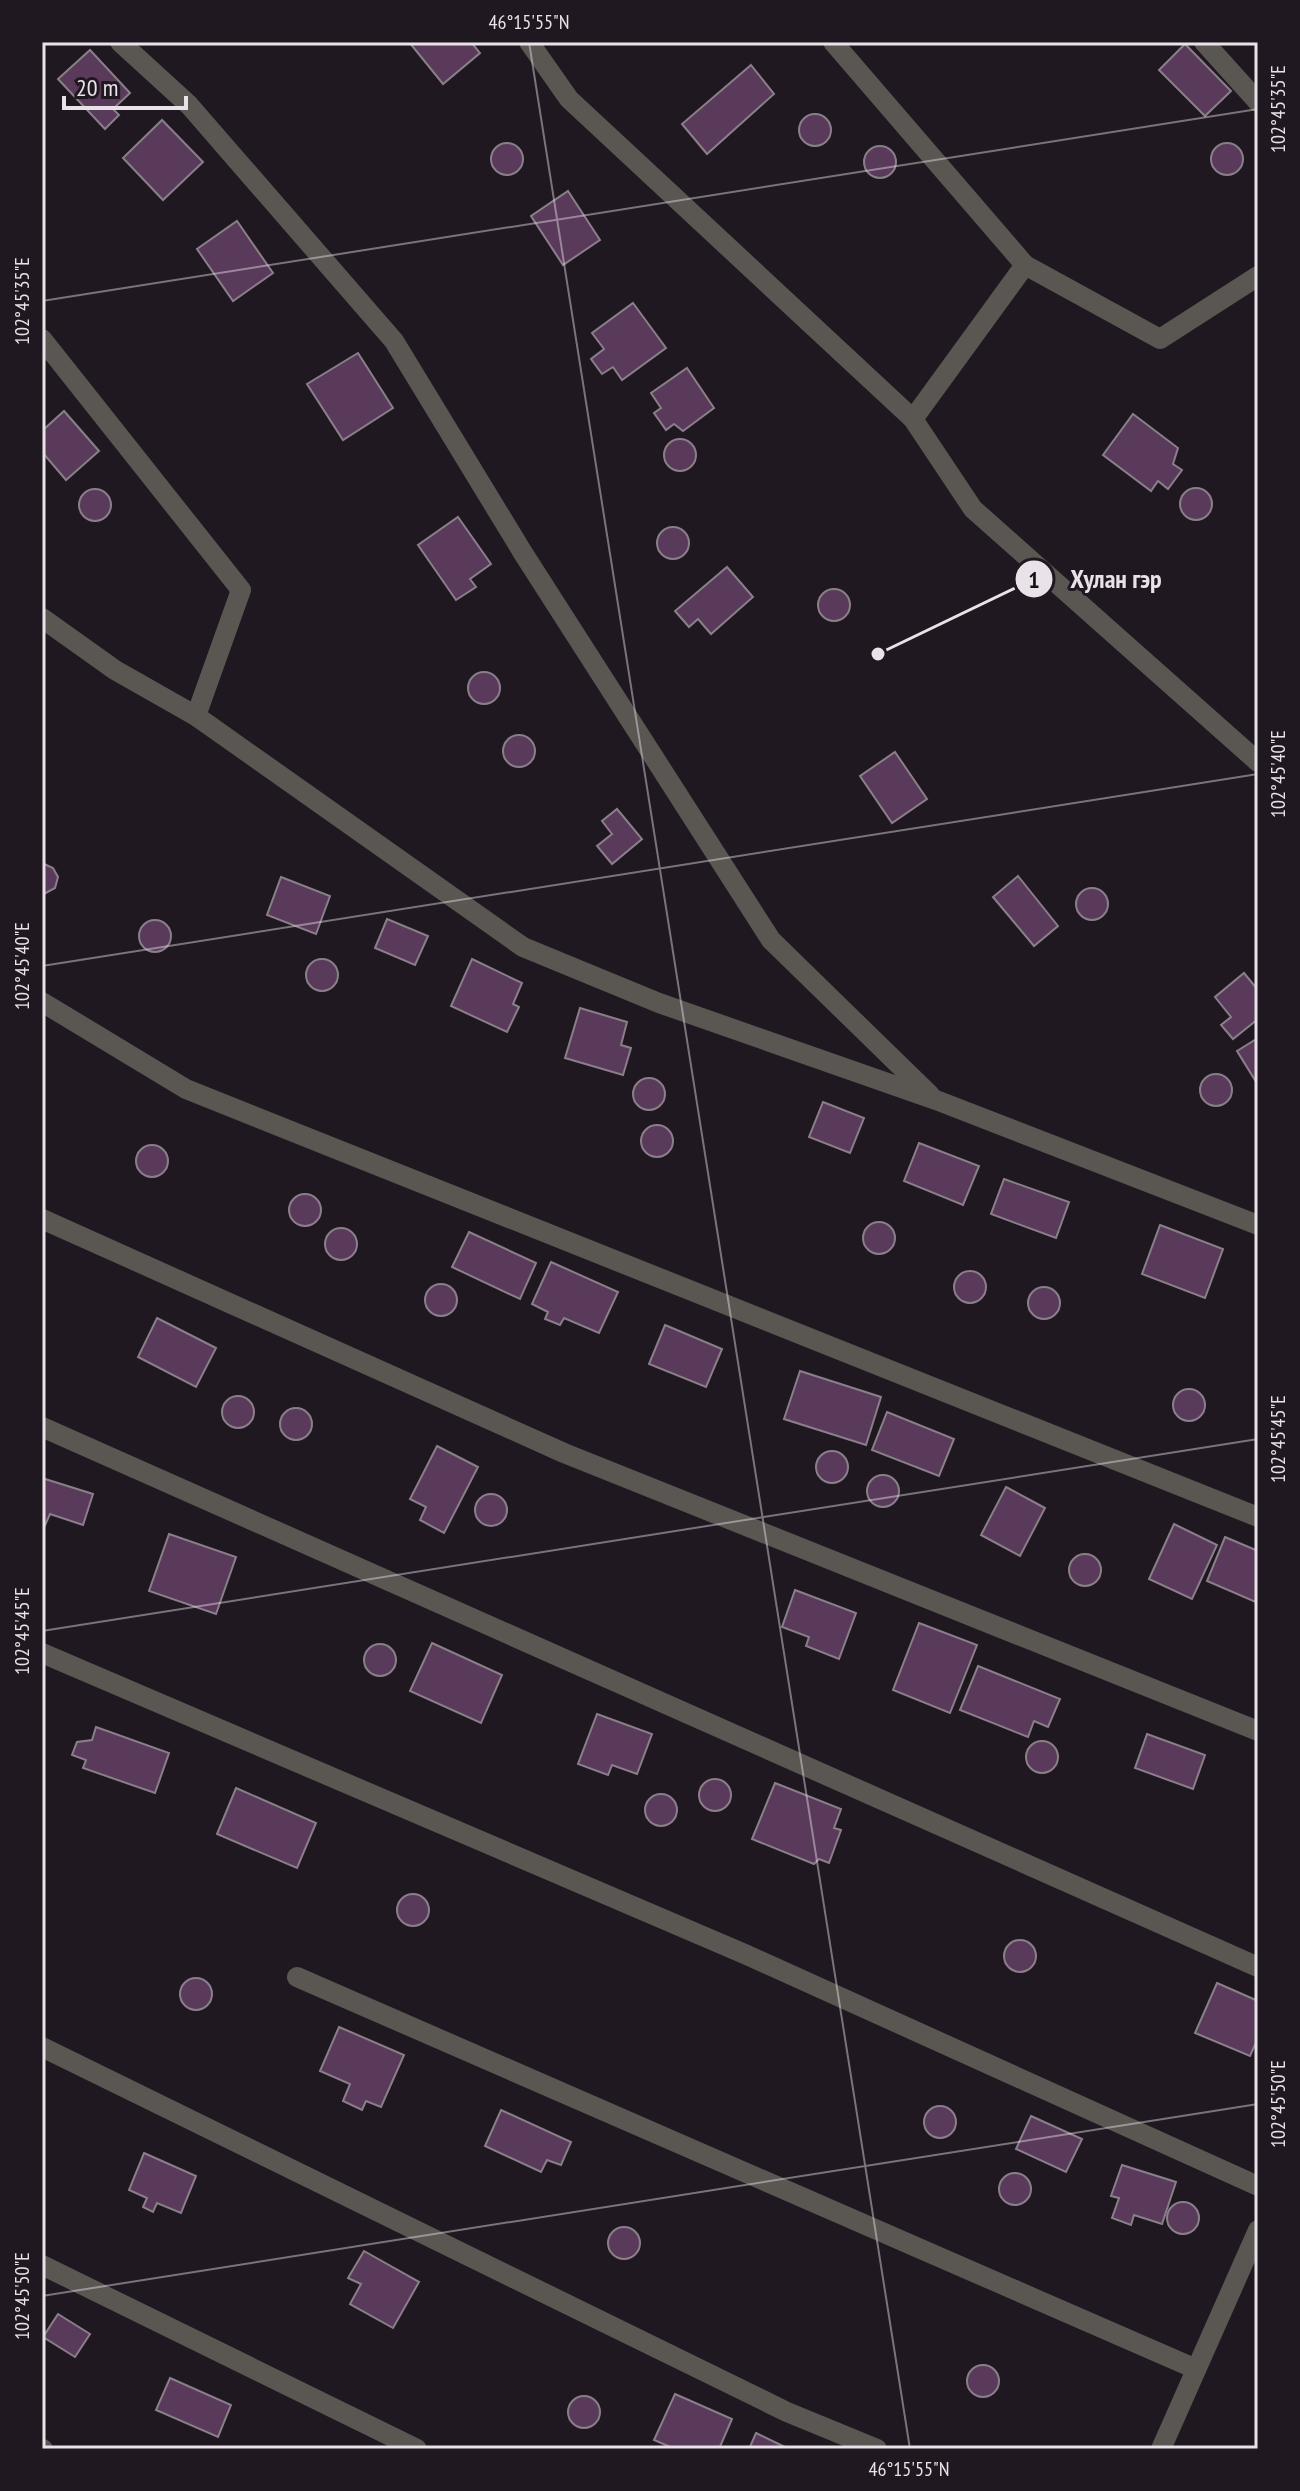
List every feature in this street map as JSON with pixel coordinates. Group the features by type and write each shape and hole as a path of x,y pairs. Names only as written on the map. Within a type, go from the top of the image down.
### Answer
{"street":[{"path":"120,42 189,105 394,341 523,553 771,940 936,1100"},
{"path":"529,42 569,99 913,419 973,509 1258,762"},
{"path":"833,42 1025,265 1160,339 1258,276"},
{"path":"1204,42 1258,102"},
{"path":"913,419 1025,265"},
{"path":"42,339 241,590 196,716"},
{"path":"42,618 115,670 196,716 523,947 659,1003 936,1100 1258,1225"},
{"path":"42,1002 186,1089 1258,1517"},
{"path":"42,1219 564,1453 1258,1731"},
{"path":"42,1427 1258,1967"},
{"path":"42,1653 747,1955 1258,2186"},
{"path":"297,1977 1196,2369"},
{"path":"42,2047 787,2412 877,2449"},
{"path":"1161,2449 1258,2230"},
{"path":"42,2265 417,2449"}],"building":[{"path":"409,42 471,42 480,53 443,84"},
{"path":"1185,44 1231,91 1205,116 1159,70"},
{"path":"90,50 130,93 113,109 119,115 105,129 58,79"},
{"path":"751,65 774,94 707,154 682,124"},
{"path":"815,114 826,119 831,130 826,141 815,146 804,141 799,130 804,119"},
{"path":"162,120 203,162 163,200 123,158"},
{"path":"507,143 518,148 523,159 518,170 507,175 496,170 491,159 496,148"},
{"path":"1227,143 1238,148 1243,159 1238,170 1227,175 1216,170 1211,159 1216,148"},
{"path":"880,146 891,151 896,162 891,173 880,178 869,173 864,162 869,151"},
{"path":"568,191 600,240 563,265 531,216"},
{"path":"237,221 273,273 233,301 197,249"},
{"path":"633,303 666,348 622,380 613,367 602,374 591,359 604,349 592,333"},
{"path":"358,353 393,408 343,440 307,384"},
{"path":"687,368 714,408 683,431 674,424 666,430 654,413 661,408 651,393"},
{"path":"64,411 99,451 66,480 42,452 42,431"},
{"path":"1133,414 1178,448 1173,464 1182,470 1168,489 1158,481 1151,491 1103,455"},
{"path":"680,439 691,444 696,455 691,466 680,471 669,466 664,455 669,444"},
{"path":"1196,488 1207,493 1212,504 1207,515 1196,520 1185,515 1180,504 1185,493"},
{"path":"95,489 106,494 111,505 106,516 95,521 84,516 79,505 84,494"},
{"path":"458,517 491,564 470,579 476,587 456,600 418,545"},
{"path":"673,527 684,532 689,543 684,554 673,559 662,554 657,543 662,532"},
{"path":"727,567 753,597 711,634 698,619 689,627 675,611"},
{"path":"834,589 845,594 850,605 845,616 834,621 823,616 818,605 823,594"},
{"path":"484,672 495,677 500,688 495,699 484,704 473,699 468,688 473,677"},
{"path":"519,735 530,740 535,751 530,762 519,767 508,762 503,751 508,740"},
{"path":"895,752 927,799 892,823 860,776"},
{"path":"617,809 642,839 612,864 597,846 612,834 602,821"},
{"path":"42,863 53,868 58,877 55,888 42,895"},
{"path":"1018,876 1058,926 1034,946 993,897"},
{"path":"281,877 330,896 316,934 267,915"},
{"path":"1092,888 1103,893 1108,904 1103,915 1092,920 1081,915 1076,904 1081,893"},
{"path":"387,919 428,936 415,965 375,948"},
{"path":"155,920 166,925 171,936 166,947 155,952 144,947 139,936 144,925"},
{"path":"322,959 333,964 338,975 333,986 322,991 311,986 306,975 311,964"},
{"path":"472,959 522,983 513,1004 519,1007 507,1032 451,1006"},
{"path":"1244,973 1258,990 1258,1019 1233,1039 1221,1025 1231,1017 1215,997"},
{"path":"580,1008 627,1022 621,1045 631,1048 623,1075 565,1058"},
{"path":"1258,1038 1258,1085 1237,1051"},
{"path":"1216,1074 1227,1079 1232,1090 1227,1101 1216,1106 1205,1101 1200,1090 1205,1079"},
{"path":"649,1078 660,1083 665,1094 660,1105 649,1110 638,1105 633,1094 638,1083"},
{"path":"823,1102 864,1118 850,1153 809,1137"},
{"path":"657,1125 668,1130 673,1141 668,1152 657,1157 646,1152 641,1141 646,1130"},
{"path":"919,1143 979,1166 963,1205 904,1181"},
{"path":"152,1145 163,1150 168,1161 163,1172 152,1177 141,1172 136,1161 141,1150"},
{"path":"1004,1179 1069,1202 1056,1238 991,1214"},
{"path":"305,1194 316,1199 321,1210 316,1221 305,1226 294,1221 289,1210 294,1199"},
{"path":"879,1222 890,1227 895,1238 890,1249 879,1254 868,1249 863,1238 868,1227"},
{"path":"1160,1225 1223,1249 1205,1298 1142,1274"},
{"path":"341,1228 352,1233 357,1244 352,1255 341,1260 330,1255 325,1244 330,1233"},
{"path":"469,1232 536,1263 520,1299 452,1267"},
{"path":"551,1262 618,1292 599,1333 564,1318 560,1325 545,1319 548,1312 532,1304"},
{"path":"970,1271 981,1276 986,1287 981,1298 970,1303 959,1298 954,1287 959,1276"},
{"path":"441,1284 452,1289 457,1300 452,1311 441,1316 430,1311 425,1300 430,1289"},
{"path":"1044,1287 1055,1292 1060,1303 1055,1314 1044,1319 1033,1314 1028,1303 1033,1292"},
{"path":"157,1318 216,1348 196,1387 138,1357"},
{"path":"665,1325 722,1349 706,1387 649,1364"},
{"path":"800,1371 881,1397 866,1445 784,1419"},
{"path":"1189,1389 1200,1394 1205,1405 1200,1416 1189,1421 1178,1416 1173,1405 1178,1394"},
{"path":"238,1396 249,1401 254,1412 249,1423 238,1428 227,1423 222,1412 227,1401"},
{"path":"296,1408 307,1413 312,1424 307,1435 296,1440 285,1435 280,1424 285,1413"},
{"path":"887,1412 954,1439 939,1476 872,1450"},
{"path":"437,1446 478,1467 444,1533 420,1520 426,1507 410,1499"},
{"path":"832,1451 843,1456 848,1467 843,1478 832,1483 821,1478 816,1467 821,1456"},
{"path":"883,1475 894,1480 899,1491 894,1502 883,1507 872,1502 867,1491 872,1480"},
{"path":"42,1478 93,1494 83,1525 50,1514 42,1532"},
{"path":"1006,1487 1045,1508 1020,1556 981,1535"},
{"path":"491,1494 502,1499 507,1510 502,1521 491,1526 480,1521 475,1510 480,1499"},
{"path":"1174,1524 1217,1545 1192,1599 1149,1579"},
{"path":"169,1534 236,1557 216,1614 149,1591"},
{"path":"1225,1537 1258,1551 1258,1603 1207,1581"},
{"path":"1085,1554 1096,1559 1101,1570 1096,1581 1085,1586 1074,1581 1069,1570 1074,1559"},
{"path":"795,1590 856,1613 839,1659 806,1646 809,1637 782,1627"},
{"path":"919,1623 977,1645 950,1713 893,1690"},
{"path":"432,1643 502,1675 481,1723 410,1691"},
{"path":"380,1644 391,1649 396,1660 391,1671 380,1676 369,1671 364,1660 369,1649"},
{"path":"978,1666 1060,1699 1048,1727 1034,1721 1028,1737 960,1710"},
{"path":"597,1714 652,1734 637,1774 612,1765 608,1775 578,1764"},
{"path":"96,1727 169,1753 155,1793 83,1768 86,1760 72,1755 77,1742 92,1740"},
{"path":"1147,1734 1205,1755 1193,1789 1135,1768"},
{"path":"1042,1741 1053,1746 1058,1757 1053,1768 1042,1773 1031,1768 1026,1757 1031,1746"},
{"path":"715,1779 726,1784 731,1795 726,1806 715,1811 704,1806 699,1795 704,1784"},
{"path":"775,1783 841,1809 834,1828 841,1830 829,1863 819,1859 814,1864 752,1839"},
{"path":"236,1788 316,1823 297,1868 217,1834"},
{"path":"661,1794 672,1799 677,1810 672,1821 661,1826 650,1821 645,1810 650,1799"},
{"path":"413,1894 424,1899 429,1910 424,1921 413,1926 402,1921 397,1910 402,1899"},
{"path":"1020,1940 1031,1945 1036,1956 1031,1967 1020,1972 1009,1967 1004,1956 1009,1945"},
{"path":"196,1978 207,1983 212,1994 207,2005 196,2010 185,2005 180,1994 185,1983"},
{"path":"1217,1983 1258,2001 1258,2038 1250,2056 1195,2033"},
{"path":"339,2027 404,2055 381,2107 366,2101 362,2110 343,2101 350,2084 320,2071"},
{"path":"940,2106 951,2111 956,2122 951,2133 940,2138 929,2133 924,2122 929,2111"},
{"path":"501,2110 571,2142 561,2165 547,2160 541,2172 485,2146"},
{"path":"1031,2116 1082,2139 1066,2172 1016,2149"},
{"path":"144,2153 196,2176 181,2213 157,2203 153,2212 143,2207 147,2198 129,2190"},
{"path":"1122,2165 1176,2182 1162,2224 1134,2215 1131,2225 1112,2218 1119,2198 1111,2196"},
{"path":"1015,2173 1026,2178 1031,2189 1026,2200 1015,2205 1004,2200 999,2189 1004,2178"},
{"path":"1183,2202 1194,2207 1199,2218 1194,2229 1183,2234 1172,2229 1167,2218 1172,2207"},
{"path":"624,2227 635,2232 640,2243 635,2254 624,2259 613,2254 608,2243 613,2232"},
{"path":"364,2251 419,2282 393,2328 350,2304 361,2284 348,2278"},
{"path":"58,2314 90,2334 75,2357 43,2337"},
{"path":"983,2365 994,2370 999,2381 994,2392 983,2397 972,2392 967,2381 972,2370"},
{"path":"170,2378 231,2405 218,2437 156,2410"},
{"path":"675,2394 732,2419 719,2449 675,2449 654,2440"},
{"path":"584,2396 595,2401 600,2412 595,2423 584,2428 573,2423 568,2412 573,2401"},
{"path":"756,2433 789,2449 749,2449"}],"place":[{"name":"Хулан гэр","path":"878,654"}]}
